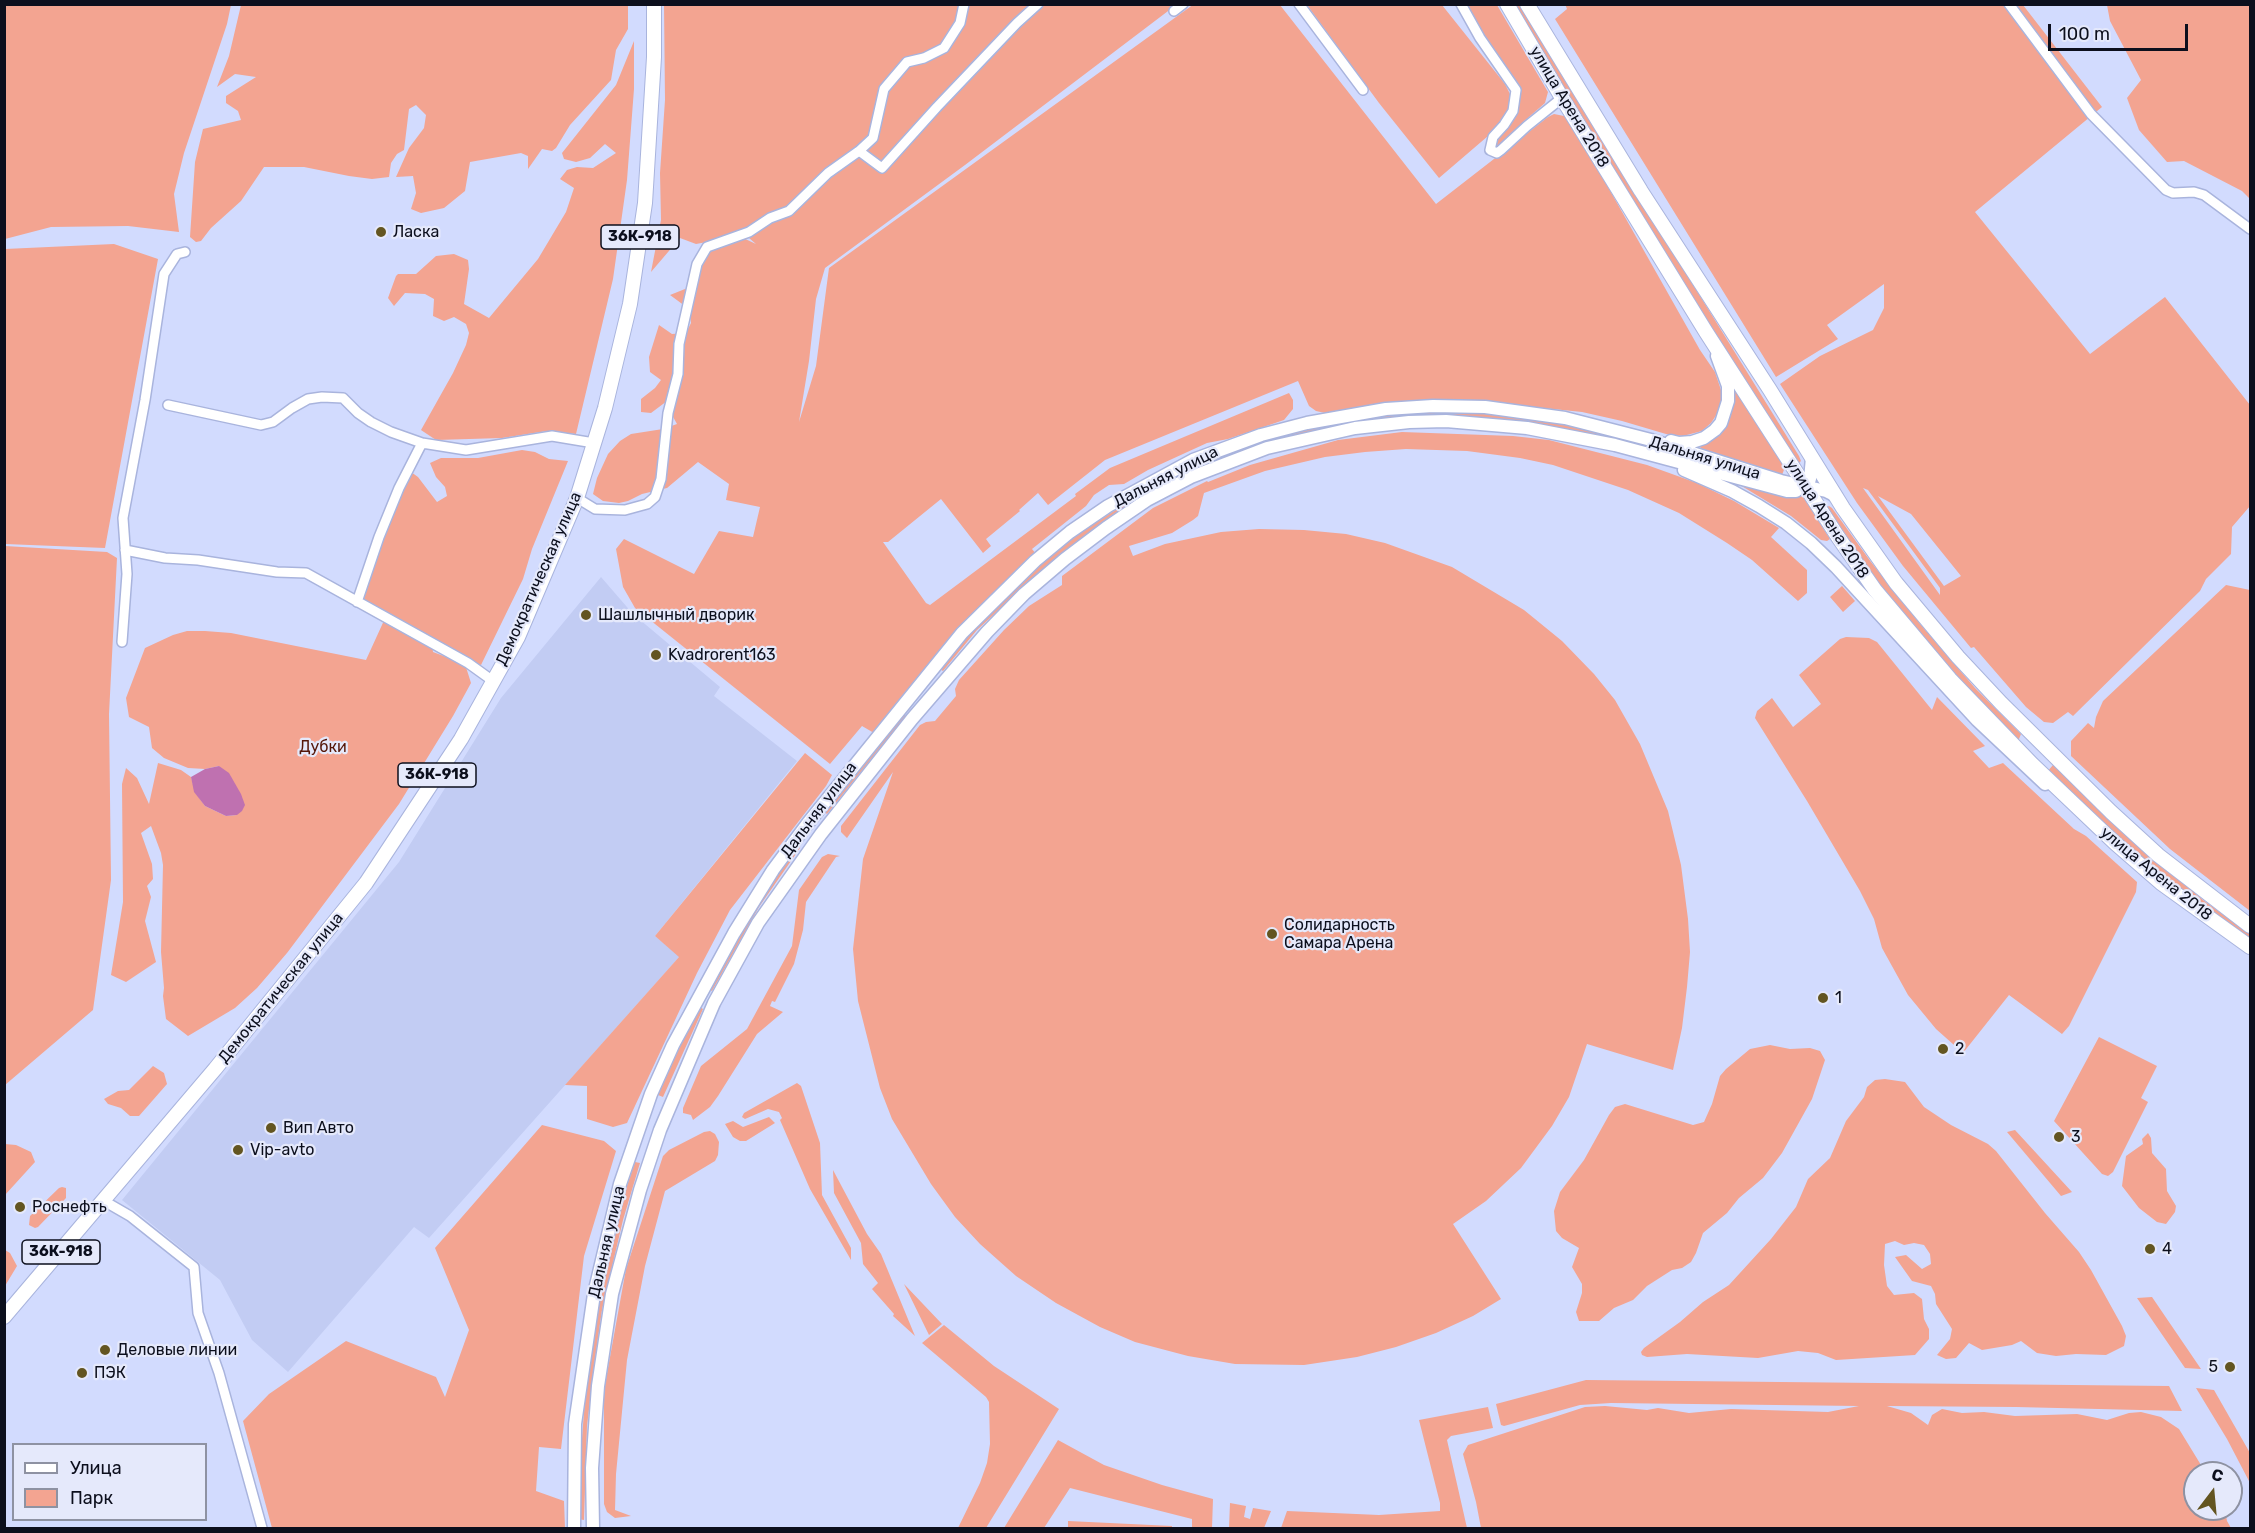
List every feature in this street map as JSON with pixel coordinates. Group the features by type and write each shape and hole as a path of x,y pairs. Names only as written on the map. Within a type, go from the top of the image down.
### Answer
{"main road":[{"name":"Демократическая улица","path":"4,1317 215,1069 366,883 460,739 518,637 577,498 605,408 630,304 645,203 654,57 654,4"},
{"name":"улица Арена 2018","path":"1507,4 1706,332 1875,590 1950,679 2158,855 2250,926"},
{"name":"улица Арена 2018","path":"1527,4 1641,191 1836,496 1896,583 1945,642 2001,703 2040,757 2115,843 2167,888 2250,947"},
{"path":"1565,418 1599,421 1679,443 1704,438 1721,423 1728,401 1725,374 1706,332"},
{"name":"Дальняя улица","path":"573,1528 575,1424 594,1294 620,1184 640,1124 673,1045 734,933 773,870 808,823 962,633 1035,561 1108,506 1193,460 1261,435 1329,418 1386,409 1433,406 1485,407 1565,418 1651,440 1781,481 1805,486"},
{"name":"Дальняя улица","path":"593,1528 594,1435 598,1386 612,1294 637,1201 660,1130 714,1003 759,923 821,834 932,695 1024,594 1106,528 1191,477 1267,448 1355,428 1409,422 1446,421 1527,428 1615,445 1773,489 1796,491 1805,486"},
{"path":"1615,445 1712,482 1741,496 1786,523 1836,567 1949,690 2029,771 2115,843"},
{"path":"1812,458 1810,479 1805,486 1836,496"},
{"path":"1158,478 1165,491"},
{"path":"919,684 932,695"},
{"path":"808,823 821,834"},
{"path":"699,995 714,1003"},
{"path":"640,1124 660,1130"}],"street":[{"path":"577,498 595,509 625,510 647,504 655,497 661,479 668,413 678,374 679,344 697,264 707,246 749,232 770,218 789,211 828,173 873,138 884,89 907,62 924,58 944,48 960,23 964,4"},
{"path":"859,151 882,168 945,98 1038,4"},
{"path":"1174,11 1183,4"},
{"path":"1299,4 1363,90"},
{"path":"1461,4 1480,38 1516,90 1513,111 1492,137 1490,150 1497,153 1562,98"},
{"path":"2009,4 2091,114 2166,190 2173,193 2194,192 2204,195 2250,229"},
{"path":"122,642 127,574 123,518 145,400 164,274 177,254 185,252"},
{"path":"168,405 261,425 273,422 308,399 343,398 371,422 422,443 466,450 552,436 594,443"},
{"path":"357,602 379,537 399,488 422,443"},
{"path":"124,550 165,558 198,560 277,572 306,573 468,663 493,681"},
{"path":"104,1201 130,1216 194,1267 198,1313 219,1373 259,1526"}],"shaded area":[{"path":"601,577 633,614 720,687 714,696 797,761 655,936 680,956 429,1238 414,1227 288,1372 252,1340 220,1280 122,1200 399,862 501,698"},
{"path":"219,766 229,773 241,794 245,805 237,815 226,816 205,806 194,792 191,777 205,769"}],"green space":[{"path":"1194,4 1280,5 1436,204 1548,117 1554,114 1564,116 1573,125 1700,350 1715,372 1721,390 1721,402 1717,414 1702,431 1683,436 1666,434 1582,412 1475,401 1416,402 1367,406 1325,413 1309,406 1298,381 1105,460 1048,505 1038,493 986,539 991,546 983,553 941,499 888,542 883,542 926,603 930,605 1110,468 1289,393 1293,400 1293,409 1284,420 1228,439 1207,443 1148,470 1124,484 1109,485 1094,495 1086,506 1032,549 1036,554 980,607 874,733 862,726 830,764 635,608 623,587 616,549 624,539 694,574 719,531 753,537 760,507 726,500 729,484 698,462 667,488 642,494 628,501 619,503 603,501 593,494 597,478 608,454 620,441 631,434 663,429 677,424 672,415 679,392 651,413 641,412 641,399 661,380 650,372 649,357 659,325 672,334 686,333 691,323 689,309 670,295 695,285 699,259 717,245 741,237 756,244 749,238 769,223 718,240 696,244 680,238 651,272 661,220 660,173 665,100 664,5 1176,5 825,268 816,299 799,422 816,366 829,268"},
{"path":"1565,4 2023,5 2102,107 1975,212 2090,354 2165,297 2250,405 2250,506 2232,527 2231,554 2206,579 2200,591 2073,716 2068,712 2053,723 2044,722 2026,707 1974,647 1971,648 1903,566 1857,503 1780,384 1820,356 1873,330 1884,308 1884,284 1827,325 1838,339 1776,377 1555,19 1567,9","holes":["1863,488 1868,490 1940,588 1940,595","1878,496 1911,514 1961,576 1944,586"]},
{"path":"4,5 231,5 227,24 184,153 174,194 179,232 128,226 51,227 5,239"},
{"path":"241,5 628,5 628,29 616,50 611,80 570,125 556,148 552,151 542,149 528,169 528,156 521,153 470,162 465,191 444,208 421,213 411,209 416,193 413,176 396,177 409,148 424,128 426,115 416,105 409,109 404,150 397,154 391,163 389,177 372,179 304,167 264,167 241,201 211,228 201,241 196,242 190,237 195,162 203,129 241,120 238,111 226,103 226,96 256,77 235,74 217,87 229,56"},
{"path":"1307,5 1442,5 1505,84 1514,102 1516,90 1501,60 1463,5 1497,5 1548,92 1545,103 1522,123 1512,140 1495,147 1493,137 1495,130 1439,178 1379,103"},
{"path":"1512,5 1520,5 1799,456 1801,461 1798,464 1791,457"},
{"path":"2107,5 2250,5 2250,199 2242,191 2184,161 2167,162 2139,130 2127,98 2141,80 2110,21"},
{"path":"634,41 634,89 627,180 613,279 576,434 547,431 502,438 436,440 421,430 453,373 469,333 466,324 454,317 444,321 433,316 434,299 425,294 405,293 394,306 388,298 396,276 416,274 436,256 454,254 468,260 469,269 464,304 489,318 538,259 566,212 574,188 560,179 567,170 577,167 593,168 616,153 605,144 590,158 576,162 564,159 562,153 616,85"},
{"path":"114,244 158,259 105,548 5,544 5,249"},
{"path":"1735,391 1738,391 1785,467 1782,475 1701,452 1700,445"},
{"path":"1463,412 1540,419 1615,435 1780,485 1608,438 1557,427 1510,420 1451,418 1348,425 1171,484 1169,478 1221,453 1334,423 1406,413"},
{"name":"Солидарность Самара Арена","path":"1402,432 1513,436 1549,440 1647,465 1697,483 1734,501 1779,528 1771,537 1807,570 1807,593 1798,601 1752,560 1727,543 1679,513 1628,490 1553,465 1467,451 1406,449 1365,452 1325,457 1265,471 1204,493 1198,516 1193,520 1172,533 1129,546 1133,556 1165,544 1221,532 1259,529 1346,534 1385,543 1452,567 1524,610 1562,641 1594,674 1615,700 1640,744 1668,811 1681,865 1688,919 1690,952 1687,987 1682,1028 1673,1070 1587,1044 1569,1097 1552,1126 1521,1168 1486,1201 1453,1224 1501,1299 1473,1316 1436,1333 1357,1357 1304,1365 1235,1364 1188,1356 1135,1342 1100,1327 1056,1303 1016,1276 980,1244 955,1217 931,1184 892,1119 880,1088 858,1001 853,949 863,859 893,772 847,838 841,832 841,826 920,725 935,721 956,696 955,689 959,680 1004,630 1029,606 1062,585 1062,576 1153,508 1207,481 1250,465 1338,440"},
{"name":"Дубки","path":"522,450 535,452 549,459 568,461 532,549 523,579 481,665 432,644 433,652 465,664 471,683 453,716 399,804 287,953 257,988 235,1008 188,1036 166,1019 161,952 163,865 151,826 141,833 152,864 153,879 147,886 151,897 145,921 156,962 126,982 111,975 123,902 122,784 126,768 137,778 149,804 158,763 181,770 191,777 195,792 205,806 226,816 237,815 219,766 205,769 188,768 164,758 152,748 149,727 129,717 126,698 145,648 187,631 205,631 231,633 366,660 387,614 362,601 389,518 411,472 418,477 437,502 447,496 445,487 436,477 430,463 441,458 478,458"},
{"path":"1742,482 1802,495 1830,539 1821,540 1791,516 1740,485"},
{"path":"1150,488 1153,493 1035,577 977,630 943,671 938,668 992,609 1052,554 1084,530"},
{"path":"1829,506 1921,625 1975,688 2021,734 2019,739 1949,669 1889,600 1829,518 1827,507"},
{"path":"5,546 107,552 117,558 109,714 111,880 93,1010 5,1085"},
{"path":"2226,585 2250,590 2250,911 2170,849 2071,756 2071,741 2088,723 2094,728 2103,701"},
{"path":"1842,586 1855,601 1843,612 1830,597"},
{"path":"1869,638 1877,642 1932,710 1937,697 1985,746 1973,751 1989,768 2003,763 2074,829 2086,836 2137,882 2136,892 2069,1026 2062,1034 2009,995 1963,1053 1936,1029 1908,995 1882,948 1874,919 1860,891 1755,718 1757,711 1772,698 1793,727 1821,704 1799,675 1840,639"},
{"path":"902,713 906,716 827,814 822,810"},
{"path":"805,753 832,775 826,786 730,910 697,973 627,1123 613,1127 587,1119 587,1086 565,1085 679,957 655,936"},
{"path":"2053,765 2133,841 2203,900 2250,934 2250,943 2193,904 2120,841 2047,772"},
{"path":"797,844 800,848 759,907 712,991 707,988 730,946"},
{"path":"828,854 840,856 836,857 806,902 803,930 794,964 775,1002 772,1001 770,1006 783,1012 757,1034 710,1107 693,1120 691,1115 683,1113 683,1108 701,1066 747,1029 792,946 799,890 822,857"},
{"path":"698,1006 703,1009 663,1097 658,1095"},
{"path":"2099,1037 2157,1066 2141,1098 2148,1102 2113,1172 2108,1176 2102,1174 2054,1121"},
{"path":"1770,1045 1790,1049 1810,1048 1820,1051 1825,1060 1812,1099 1782,1153 1763,1178 1703,1233 1691,1262 1682,1268 1672,1270 1647,1286 1633,1300 1614,1308 1599,1321 1579,1321 1576,1312 1582,1293 1582,1284 1572,1267 1579,1248 1562,1238 1556,1231 1554,1211 1560,1192 1584,1160 1609,1115 1615,1107 1625,1104 1693,1125 1704,1122 1720,1076 1726,1069 1750,1049"},
{"path":"153,1066 164,1073 167,1084 139,1116 130,1116 121,1108 108,1104 104,1099 118,1091 129,1090"},
{"path":"1875,1080 1905,1082 1924,1107 1951,1125 1988,1144 1996,1151 2079,1252 2091,1270 2122,1326 2126,1336 2124,1346 2106,1355 2056,1356 2037,1353 2021,1341 2012,1345 1982,1350 1969,1343 1956,1358 1946,1359 1937,1355 1950,1339 1952,1329 1936,1304 1931,1286 1912,1281 1895,1257 1906,1255 1922,1269 1931,1264 1930,1254 1924,1245 1914,1243 1904,1245 1895,1241 1885,1244 1884,1265 1887,1286 1894,1295 1914,1293 1922,1299 1924,1319 1929,1329 1929,1339 1915,1355 1836,1360 1818,1353 1798,1351 1758,1358 1687,1354 1647,1357 1642,1355 1644,1348 1703,1302 1729,1285 1771,1239 1796,1207 1808,1179 1830,1158 1846,1121 1864,1097 1867,1087"},
{"path":"797,1083 801,1086 820,1143 822,1195 851,1248 851,1260 810,1189 780,1120 782,1118 779,1112 768,1109 745,1119 742,1117 744,1113"},
{"path":"769,1117 775,1123 746,1141 733,1137 725,1124 733,1121 743,1127"},
{"path":"542,1125 604,1141 616,1151 584,1256 561,1449 539,1447 536,1491 564,1501 565,1528 272,1528 243,1421 269,1394 346,1341 436,1377 445,1397 469,1330 435,1248"},
{"path":"2015,1130 2072,1192 2061,1196 2007,1132"},
{"path":"710,1131 715,1134 719,1142 718,1155 715,1161 665,1191 645,1266 627,1360 616,1474 615,1510 631,1516 615,1518 607,1512 604,1504 604,1390 626,1269 663,1156 669,1150"},
{"path":"2148,1133 2151,1138 2152,1153 2166,1169 2167,1191 2176,1206 2175,1212 2166,1224 2157,1222 2139,1208 2122,1186 2126,1156 2143,1144 2142,1139"},
{"path":"5,1144 16,1145 31,1152 35,1162 5,1195"},
{"path":"635,1162 640,1163 623,1220 602,1310 595,1359 587,1426 584,1520 578,1519 580,1464 593,1334 620,1206"},
{"path":"833,1170 867,1234 881,1254 915,1336 893,1316 894,1314 872,1289 878,1283 863,1264 861,1243 834,1193"},
{"path":"62,1187 66,1188 66,1198 38,1227 29,1225 30,1216"},
{"path":"5,1250 10,1253 17,1266 5,1286"},
{"path":"904,1284 942,1324 929,1335"},
{"path":"2152,1297 2201,1369 2185,1368 2137,1298"},
{"path":"944,1325 994,1366 1059,1409 986,1528 958,1528 987,1463 990,1444 989,1402 922,1343"},
{"path":"1586,1380 2169,1386 2182,1411 1887,1406 1911,1413 1928,1425 1932,1415 1942,1409 1962,1413 1984,1412 2015,1416 2077,1414 2107,1420 2141,1412 2161,1417 2179,1429 2199,1461 2183,1461 2183,1521 2227,1521 2231,1528 1481,1528 1463,1454 1468,1445 1585,1407 1605,1406 1647,1410 1658,1408 1689,1413 1731,1409 1828,1412 1859,1406 1611,1403 1580,1405 1504,1426 1501,1425 1496,1404"},
{"path":"2196,1388 2214,1390 2250,1453 2250,1483 2243,1470 2243,1461 2238,1461"},
{"path":"1488,1407 1493,1428 1451,1436 1447,1440 1467,1528 1281,1528 1287,1511 1379,1515 1440,1511 1419,1420"},
{"path":"1058,1440 1104,1465 1162,1485 1213,1499 1212,1528 1192,1528 1192,1519 1070,1488 1044,1528 1004,1528"},
{"path":"1230,1503 1246,1506 1244,1517 1250,1519 1253,1508 1271,1511 1264,1528 1229,1528"},
{"path":"1068,1521 1172,1526 1172,1528 1068,1528"}],"place":[{"name":"Ласка","path":"381,232"},
{"name":"Шашлычный дворик","path":"586,615"},
{"name":"Kvadrorent163","path":"656,655"},
{"name":"Солидарность Самара Арена","path":"1272,934"},
{"name":"1","path":"1823,998"},
{"name":"2","path":"1943,1049"},
{"name":"Вип Авто","path":"271,1128"},
{"name":"3","path":"2059,1137"},
{"name":"Vip-avto","path":"238,1150"},
{"name":"Роснефть","path":"20,1207"},
{"name":"4","path":"2150,1249"},
{"name":"Деловые линии","path":"105,1350"},
{"name":"5","path":"2230,1367"},
{"name":"ПЭК","path":"82,1373"}]}
